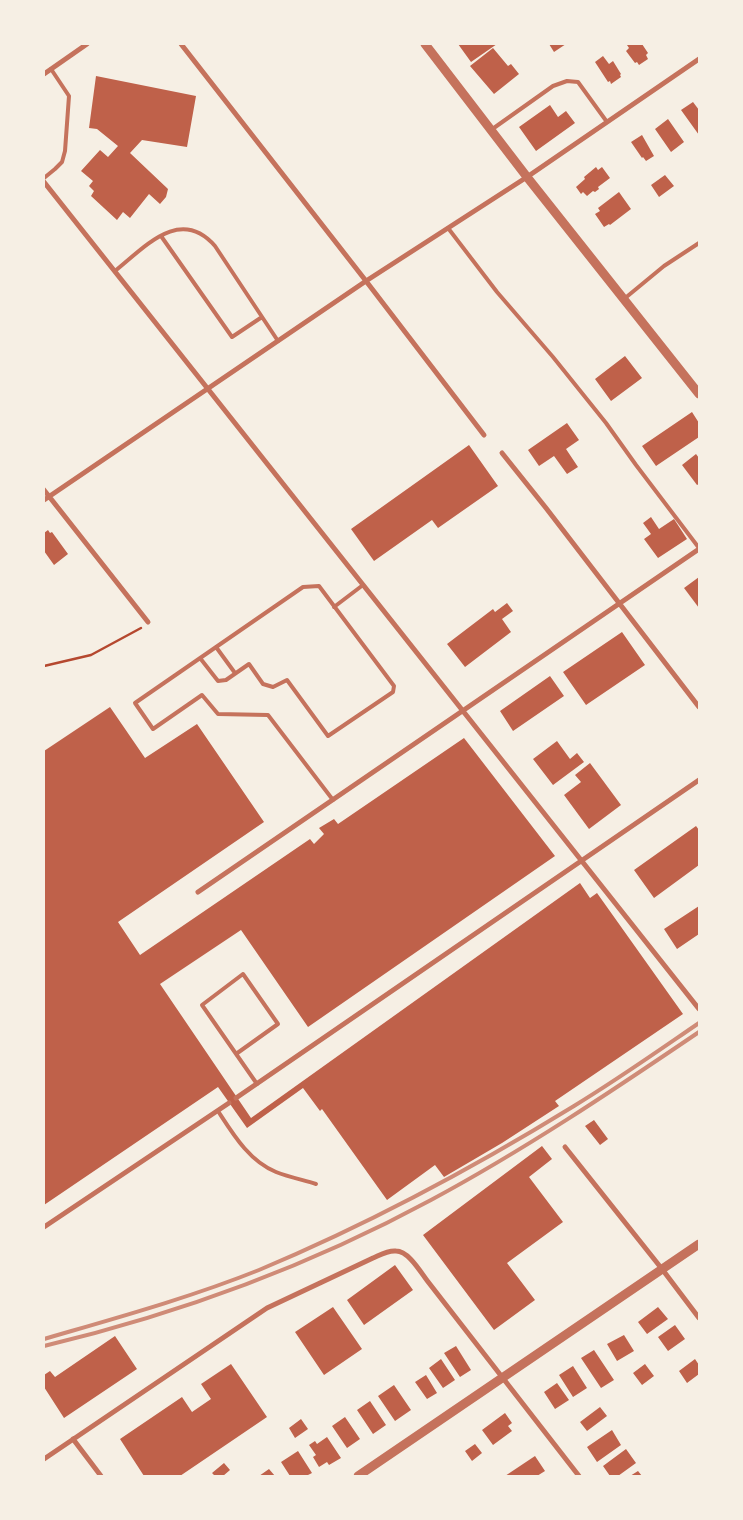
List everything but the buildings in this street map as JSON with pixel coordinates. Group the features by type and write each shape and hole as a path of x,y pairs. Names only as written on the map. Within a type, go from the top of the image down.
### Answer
{"street":[{"path":"44,74 87,44"},
{"path":"181,44 484,435"},
{"path":"425,44 699,394"},
{"path":"46,498 366,281 528,177 699,59"},
{"path":"44,182 699,1009"},
{"path":"502,453 699,707"},
{"path":"44,490 46,498 148,622"},
{"path":"198,892 699,549"},
{"path":"236,1098 699,780"},
{"path":"44,1227 229,1103"},
{"path":"566,1147 699,1318"},
{"path":"358,1476 699,1244"},
{"path":"44,1459 267,1308 388,1251 398,1250 408,1256 579,1476"},
{"path":"73,1439 101,1476"}],"lane":[{"path":"44,178 62,162 69,96 51,69"},
{"path":"491,130 553,86 567,81 578,82 607,122"},
{"path":"115,271 161,236 178,228 193,230 206,236 215,246 278,341"},
{"path":"448,228 606,423 699,549"},
{"path":"161,236 232,337 262,317"},
{"path":"624,299 664,266 699,243"},
{"path":"334,607 363,585"},
{"path":"200,658 218,681 226,680 249,664 263,684 273,687 287,680 328,736 393,692 394,686 319,586 303,587 200,658 135,703 153,729 202,695 218,714 268,715 333,800"},
{"path":"216,647 235,673"},
{"path":"236,1054 278,1024 243,974 202,1005 236,1054 257,1084"},
{"path":"218,1111 240,1144 254,1158 274,1171 316,1184"}],"path":[{"path":"44,666 91,655 138,631 148,622"}],"railway":[{"path":"44,1339 206,1290 259,1270 340,1234 420,1194 536,1129 606,1086 699,1023"},
{"path":"44,1346 144,1319 242,1286 290,1267 385,1224 466,1181 534,1140 699,1032"}]}
